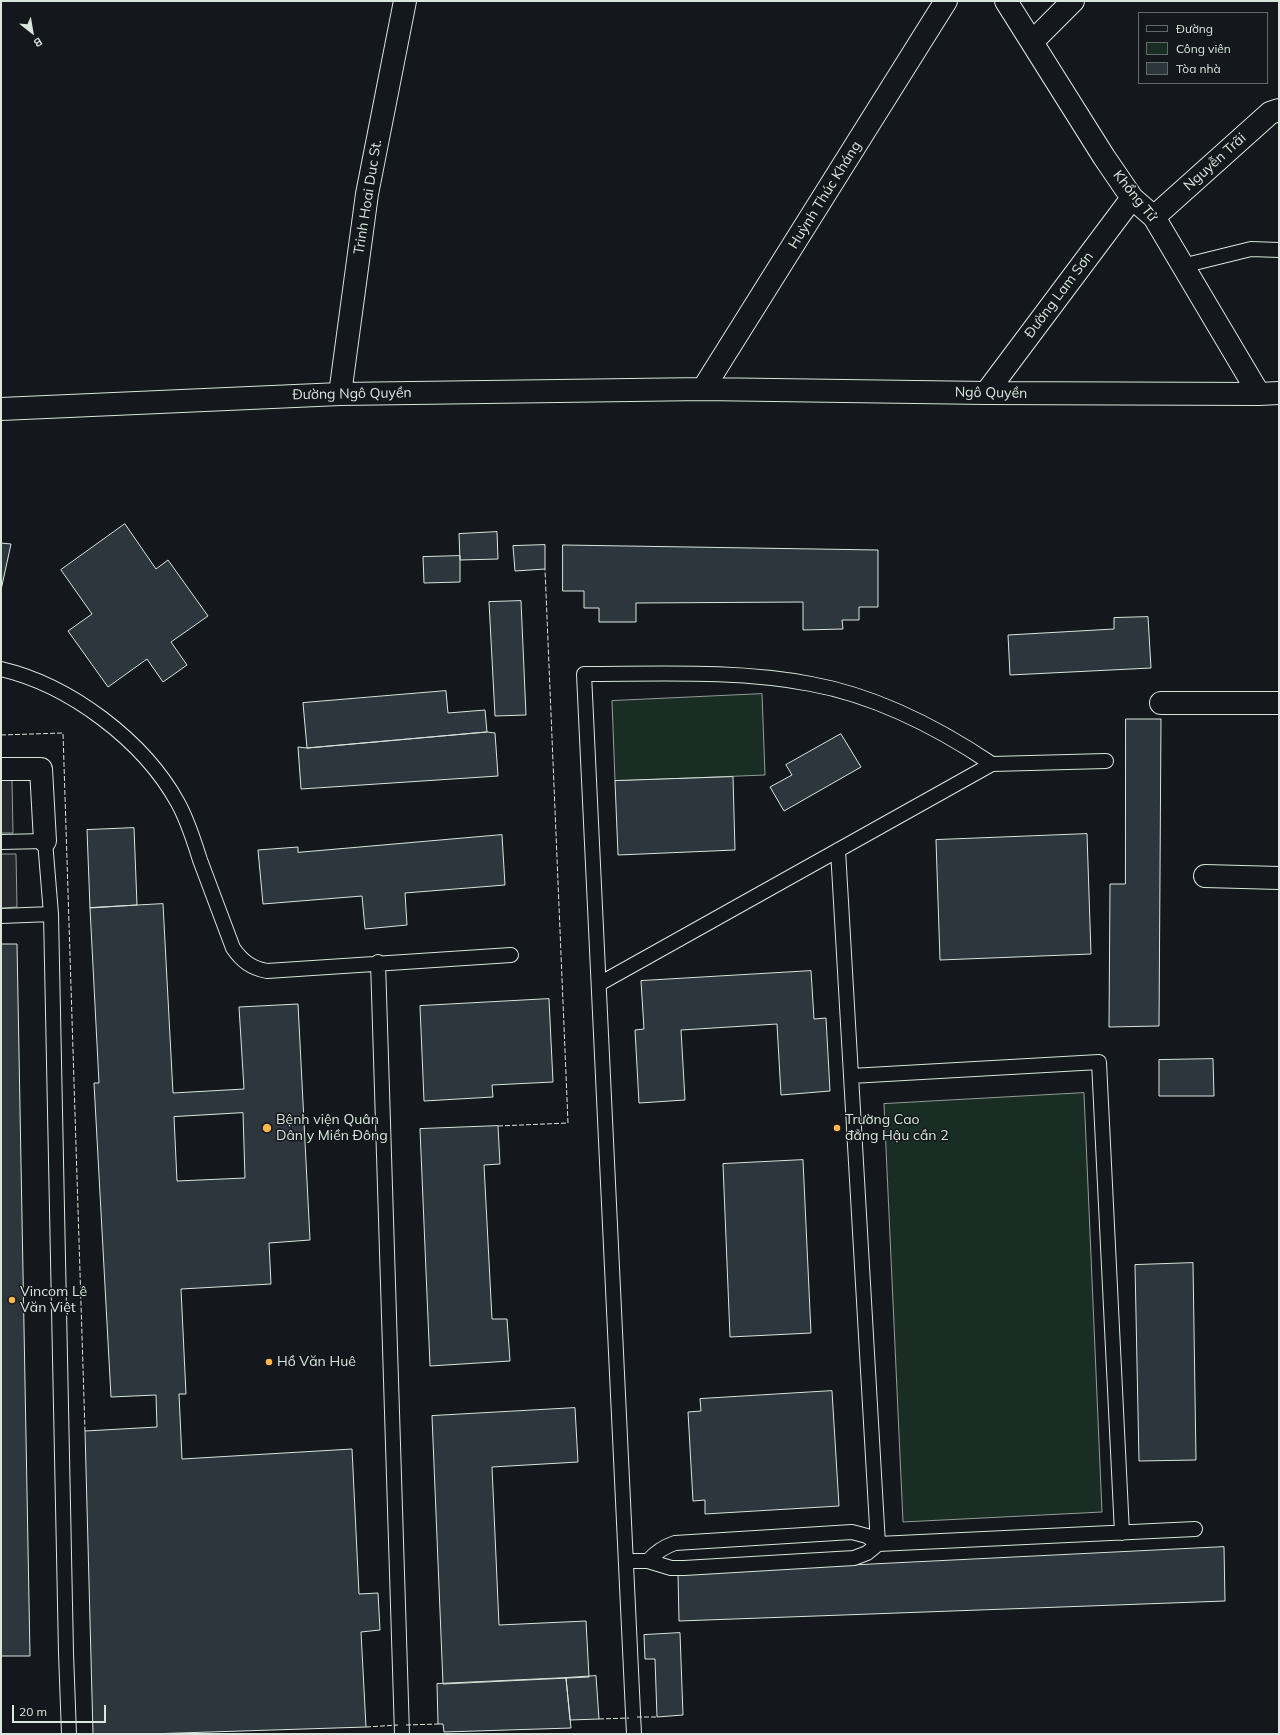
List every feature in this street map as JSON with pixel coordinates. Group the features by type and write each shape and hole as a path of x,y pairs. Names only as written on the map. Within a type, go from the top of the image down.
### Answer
{"street":[{"name":"Trinh Hoai Duc St.","path":"340,394 367,194 405,1"},
{"name":"Huỳnh Thúc Kháng","path":"703,389 946,1"},
{"name":"Khổng Tử","path":"1006,1 1132,198 1154,217 1182,266 1269,393"},
{"path":"1033,41 1073,1"},
{"name":"Nguyễn Trãi","path":"1154,217 1270,113 1279,110"},
{"name":"Đường Lam Sơn","path":"986,393 1132,198"},
{"name":"Đường Ngô Quyền","path":"1,408 340,394 703,389"},
{"name":"Ngô Quyền","path":"703,389 986,393 1269,393"},
{"path":"1161,703 1279,703"},
{"path":"1,769 41,769 45,841"},
{"path":"1205,876 1279,878"}],"lane":[{"path":"1182,266 1251,249 1279,250"},
{"path":"1,669 37,682 61,693 95,714 122,734 157,771 178,804 188,824 233,948 239,958 248,965 267,971 378,962 511,955"},
{"path":"634,1734 584,674 743,675 812,684 846,692 891,708 923,722 953,738 992,764"},
{"path":"599,984 992,764 1106,761"},
{"path":"1,842 45,841 51,914 69,1734"},
{"path":"838,850 878,1544"},
{"path":"1,916 51,914"},
{"path":"378,962 402,1734"},
{"path":"851,1076 1099,1062 1122,1532"},
{"path":"626,1561 648,1561 671,1568 677,1568 854,1558 867,1552 878,1544 1195,1529"},
{"path":"648,1561 656,1552 665,1546 675,1543 852,1532 867,1536 878,1544"}],"green space":[{"path":"762,694 765,775 615,781 612,701"},
{"path":"1084,1093 1102,1512 903,1522 884,1104"}],"shaded area":[{"path":"1,780 12,780 13,833 1,833"},
{"path":"1,854 16,854 17,907 1,908"}],"building":[{"path":"125,524 156,569 168,560 208,616 171,642 187,665 163,682 147,659 108,687 68,631 92,614 61,570"},
{"path":"497,532 498,559 460,560 459,534"},
{"path":"1,543 11,544 1,590"},
{"path":"545,545 545,569 515,571 513,546"},
{"path":"563,545 878,550 878,607 859,607 859,620 842,620 843,629 803,630 803,602 636,603 636,622 599,622 599,608 584,608 584,591 563,591"},
{"path":"460,556 460,582 424,583 423,557"},
{"path":"521,601 526,715 495,716 489,602"},
{"path":"1148,617 1151,668 1010,675 1008,635 1114,629 1114,618"},
{"path":"446,691 448,713 485,710 487,732 307,748 303,703"},
{"path":"1126,719 1161,719 1159,1026 1109,1027 1110,884 1125,884"},
{"path":"487,732 495,733 498,776 301,789 298,747 307,748"},
{"path":"841,734 861,767 784,811 770,787 792,775 786,765"},
{"path":"733,777 735,850 618,855 615,781"},
{"path":"134,828 137,905 90,908 87,830"},
{"path":"1087,834 1091,954 940,960 936,840"},
{"path":"502,835 505,885 405,893 407,925 365,929 362,896 263,904 258,850 298,847 298,852"},
{"path":"163,904 173,1093 244,1089 239,1007 298,1004 310,1240 269,1243 271,1284 181,1289 186,1394 179,1394 182,1459 352,1449 359,1594 378,1593 380,1630 361,1632 366,1727 148,1734 93,1734 85,1431 157,1427 156,1395 111,1397 94,1083 99,1083 90,908","holes":["243,1113 245,1178 177,1181 174,1117"]},
{"name":"Vincom Lê Văn Việt","path":"1,944 17,944 30,1656 1,1656"},
{"path":"811,971 814,1019 826,1018 830,1091 781,1095 777,1024 681,1030 685,1100 639,1103 635,1030 644,1029 641,981"},
{"path":"549,999 553,1082 492,1085 493,1097 424,1101 420,1006"},
{"path":"1213,1059 1214,1096 1159,1096 1159,1060"},
{"path":"498,1126 500,1164 484,1165 492,1319 507,1319 510,1361 430,1366 420,1129"},
{"path":"803,1160 811,1333 730,1337 723,1164"},
{"path":"1193,1263 1196,1460 1139,1461 1135,1265"},
{"path":"832,1391 839,1506 705,1514 705,1500 693,1501 688,1412 701,1411 700,1399"},
{"path":"575,1408 578,1462 492,1467 499,1625 586,1621 589,1677 443,1684 432,1416"},
{"path":"1224,1547 1225,1601 679,1621 678,1574"},
{"path":"680,1633 683,1715 657,1717 655,1659 645,1659 644,1635"},
{"path":"596,1676 599,1719 570,1720 566,1678"},
{"path":"566,1678 571,1728 444,1732 443,1724 438,1724 437,1684"}],"fence":[{"path":"498,1126 568,1123 545,569"},
{"path":"1,735 63,733 85,1431"},
{"path":"637,1717 657,1717"},
{"path":"599,1719 629,1718"},
{"path":"406,1725 438,1724"},
{"path":"366,1727 398,1725"}],"place":[{"name":"Bệnh viện Quân Dân y Miền Đông","path":"267,1128"},
{"name":"Trường Cao đẳng Hậu cần 2","path":"837,1128"},
{"name":"Vincom Lê Văn Việt","path":"12,1300"},
{"name":"Hồ Văn Huê","path":"269,1362"}]}
